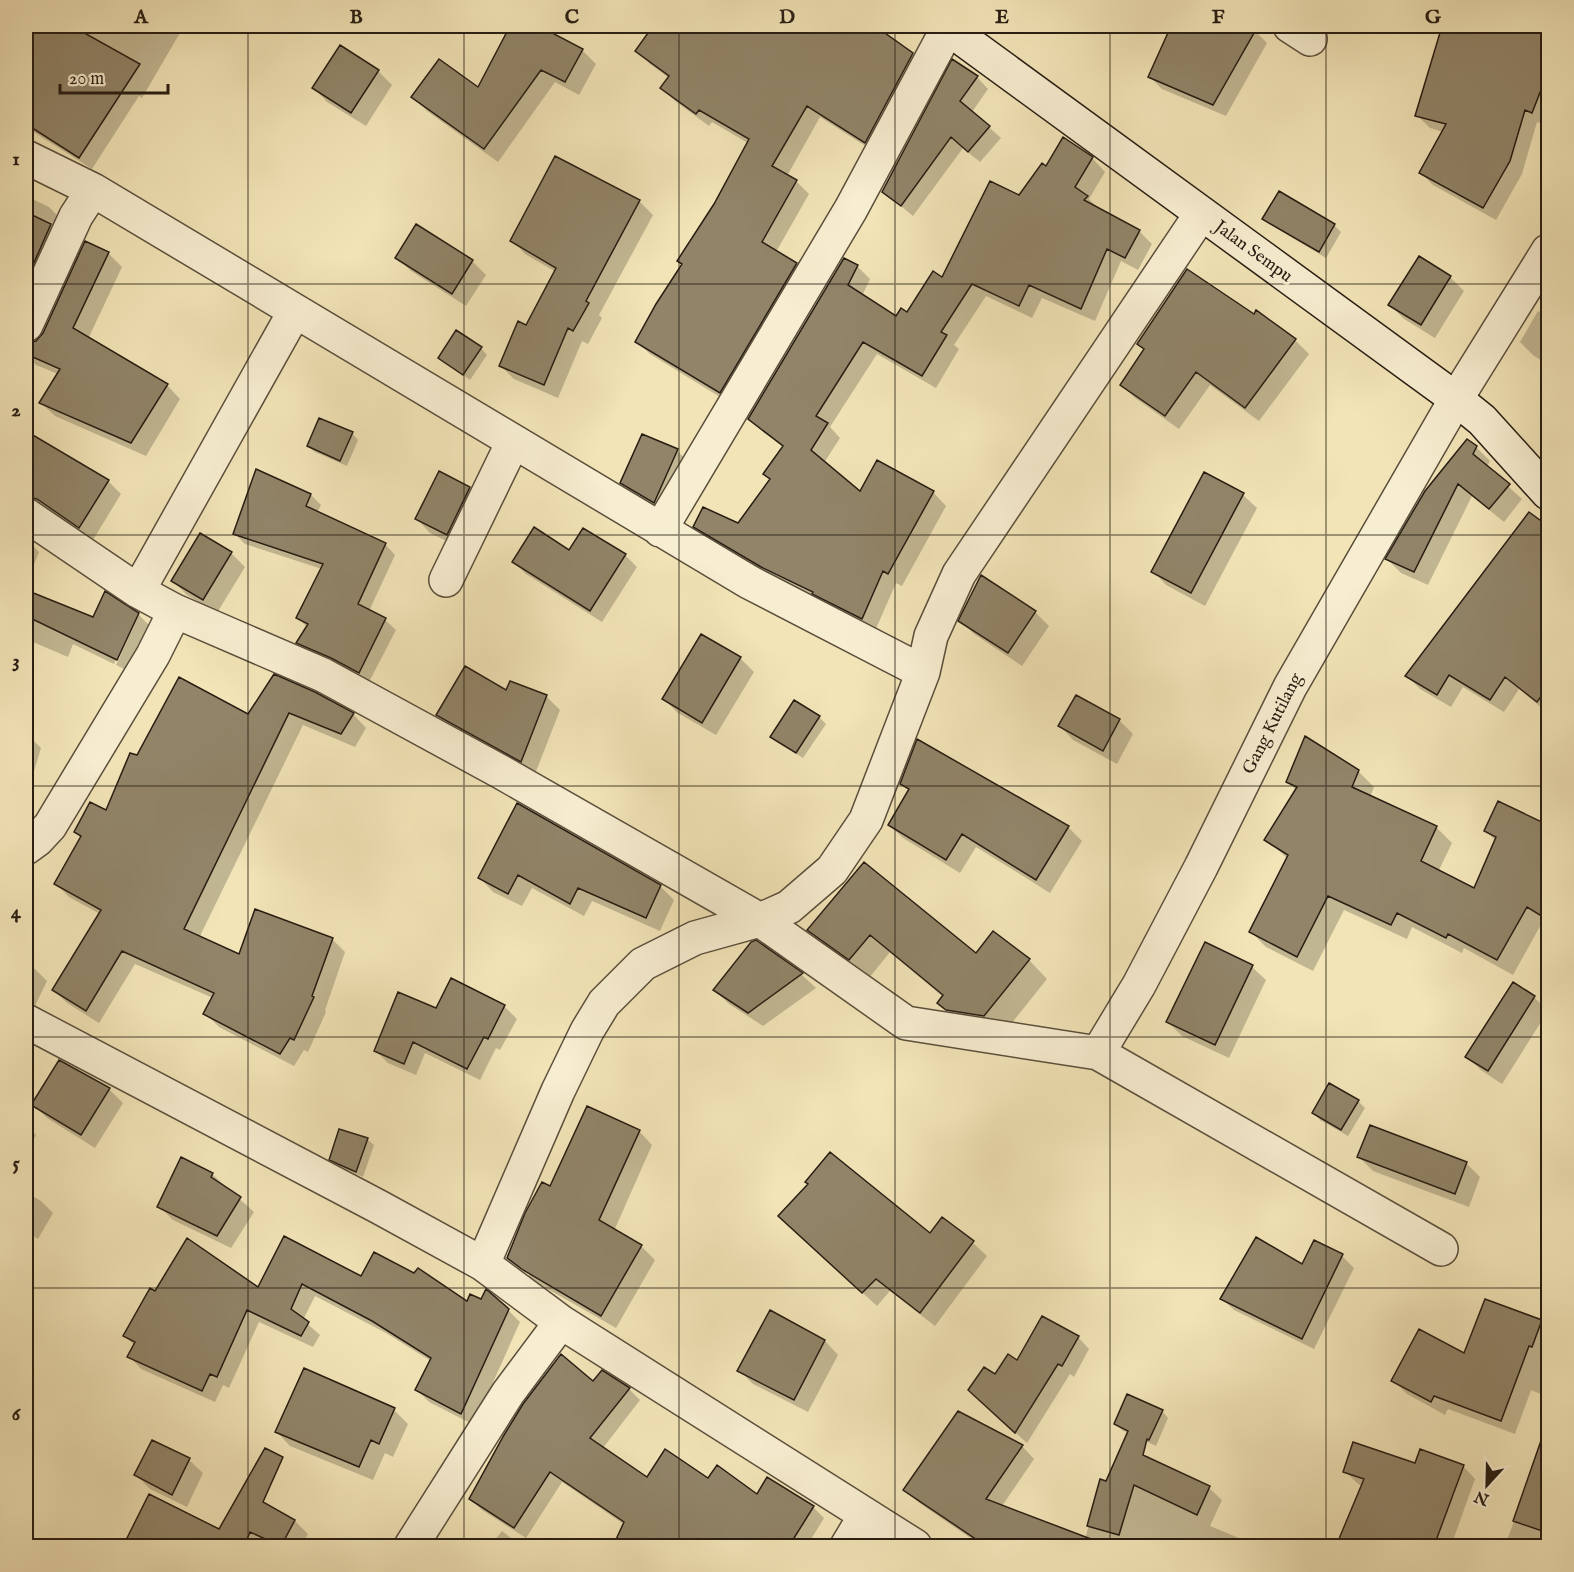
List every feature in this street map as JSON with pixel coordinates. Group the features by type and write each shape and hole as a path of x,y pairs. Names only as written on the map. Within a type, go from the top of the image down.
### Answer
{"street":[{"name":"Jalan Sempu","path":"960,31 1201,214 1456,399 1482,420 1548,493"},
{"path":"660,530 960,31"},
{"path":"26,157 93,190 748,582 923,672"},
{"path":"26,325 76,216 93,190"},
{"path":"483,1264 558,1091 586,1031 604,1003 643,964 695,938 760,920 789,907 832,870 866,820 923,672 931,636 959,574 1201,214"},
{"name":"Gang Kutilang","path":"1098,1053 1139,985 1201,867 1290,687 1456,399 1548,251"},
{"path":"138,591 295,311"},
{"path":"446,580 513,442"},
{"path":"26,515 138,591 175,611 323,675 501,772 760,920 906,1023 1098,1053 1441,1249"},
{"path":"26,848 50,826 153,655 175,611"},
{"path":"26,1021 483,1264 561,1322 915,1546"},
{"path":"411,1546 507,1393 561,1322"},
{"path":"847,1546 865,1516"}],"building":[{"path":"26,26 72,26 140,64 79,158 26,124"},
{"path":"510,26 539,26 583,49 565,82 541,70 484,149 411,97 439,59 478,87"},
{"path":"653,26 875,26 913,53 865,143 807,106 772,166 797,180 762,242 797,263 720,393 635,342 682,264 677,261 714,204 749,139 699,110 696,114 660,88 669,76 635,51"},
{"path":"1171,26 1258,26 1213,105 1148,77"},
{"path":"1442,26 1548,26 1548,72 1532,113 1525,110 1510,161 1483,208 1419,173 1446,124 1415,116"},
{"path":"340,45 379,70 351,113 312,88"},
{"path":"952,59 978,76 960,101 990,126 968,152 951,137 901,206 882,192"},
{"path":"1063,137 1093,157 1075,187 1088,196 1084,200 1140,230 1125,258 1107,249 1081,309 1029,285 1019,306 972,284 941,332 947,335 922,376 863,342 816,416 828,423 811,450 860,491 877,460 934,491 888,574 883,571 862,619 761,567 693,527 703,507 738,523 770,479 763,474 783,446 748,419 844,258 858,265 848,285 896,316 901,308 907,312 933,271 942,277 990,181 1019,195 1042,163 1046,166"},
{"path":"555,156 640,200 586,301 589,303 573,331 568,328 544,385 499,366 518,321 526,325 556,268 510,241"},
{"path":"1279,191 1335,224 1319,252 1262,219"},
{"path":"26,212 51,224 26,281"},
{"path":"416,224 473,260 452,294 395,258"},
{"path":"85,241 109,252 73,328 168,384 131,443 39,403 60,369 26,354 26,343 36,341 43,333"},
{"path":"1419,256 1451,276 1421,325 1388,305"},
{"path":"1187,269 1254,314 1256,310 1296,339 1245,408 1196,372 1165,416 1120,385 1144,349 1137,344"},
{"path":"456,330 482,347 463,375 438,358"},
{"path":"319,418 353,432 340,461 307,446"},
{"path":"26,431 109,480 79,528 37,499 26,497"},
{"path":"642,434 678,449 654,503 620,483"},
{"path":"1467,439 1477,446 1473,454 1510,484 1489,509 1458,484 1414,572 1385,559 1425,491"},
{"path":"256,469 311,494 306,506 386,543 358,604 386,618 359,673 296,643 308,624 296,618 323,564 233,534"},
{"path":"439,471 470,487 447,535 415,519"},
{"path":"1204,472 1244,493 1191,593 1151,572"},
{"path":"1529,512 1548,526 1548,687 1537,702 1505,677 1490,700 1449,675 1437,695 1405,676"},
{"path":"534,527 569,550 583,528 626,554 590,611 512,562"},
{"path":"200,533 232,552 203,600 171,581"},
{"path":"981,575 1036,611 1008,653 958,621"},
{"path":"26,590 93,617 105,591 139,613 117,660 26,616"},
{"path":"701,634 741,657 702,723 662,699"},
{"path":"465,666 506,690 510,681 547,695 521,762 436,715"},
{"path":"274,674 354,713 341,734 289,713 184,929 239,954 255,909 333,938 312,996 314,997 294,1040 290,1038 280,1054 203,1014 214,993 122,951 86,1011 52,990 101,910 54,884 81,836 74,832 90,802 106,810 130,753 137,755 179,677 248,714"},
{"path":"1076,695 1120,719 1103,751 1058,726"},
{"path":"794,700 820,716 796,753 770,737"},
{"path":"1305,736 1359,770 1352,787 1437,826 1421,861 1474,888 1496,837 1484,831 1498,801 1548,825 1548,920 1527,907 1497,960 1448,934 1446,938 1397,913 1391,925 1328,896 1297,957 1249,932 1288,855 1264,840 1297,787 1286,782"},
{"path":"917,739 1069,826 1036,880 962,834 946,860 888,825 909,789 900,784"},
{"path":"517,803 661,885 646,918 578,888 570,904 518,875 508,894 478,878"},
{"path":"864,862 976,953 993,931 1030,959 984,1016 946,1010 937,1003 943,995 870,935 849,960 807,930"},
{"path":"756,940 803,973 748,1013 713,990 751,942"},
{"path":"1205,942 1253,965 1215,1045 1166,1022"},
{"path":"451,978 505,1005 488,1039 484,1037 467,1069 413,1042 404,1064 374,1051 398,992 436,1008"},
{"path":"1513,982 1535,996 1488,1071 1465,1057"},
{"path":"59,1060 110,1088 81,1135 31,1105"},
{"path":"1329,1083 1359,1100 1341,1130 1312,1113"},
{"path":"587,1106 640,1130 599,1220 642,1245 601,1316 523,1270 507,1258 525,1213 542,1182 550,1186"},
{"path":"1370,1125 1467,1162 1455,1194 1357,1157"},
{"path":"339,1129 368,1138 356,1172 329,1160"},
{"path":"830,1152 930,1233 942,1217 974,1241 920,1313 876,1279 862,1293 778,1216 808,1184 805,1182"},
{"path":"181,1157 213,1173 211,1177 241,1197 217,1236 157,1207"},
{"path":"284,1236 361,1276 374,1252 414,1273 418,1268 467,1301 470,1294 481,1299 486,1289 509,1309 461,1414 415,1390 431,1358 372,1321 302,1284 291,1309 309,1322 301,1336 247,1310 217,1377 210,1374 202,1391 127,1357 135,1342 123,1336 150,1288 155,1291 187,1238 258,1287"},
{"path":"1256,1237 1302,1264 1314,1240 1343,1254 1302,1339 1220,1299"},
{"path":"1485,1299 1542,1320 1532,1347 1529,1346 1501,1421 1434,1396 1431,1402 1391,1381 1419,1329 1464,1353"},
{"path":"770,1310 825,1340 794,1400 737,1371"},
{"path":"1042,1316 1079,1336 1062,1366 1058,1364 1015,1433 968,1390 984,1367 995,1374 1008,1354 1017,1360"},
{"path":"561,1354 593,1381 602,1370 630,1388 590,1438 647,1477 665,1449 708,1478 717,1465 757,1494 767,1477 814,1506 789,1546 613,1546 624,1522 550,1472 514,1528 469,1499 523,1404"},
{"path":"304,1368 395,1408 379,1444 371,1440 359,1467 275,1432"},
{"path":"1127,1394 1163,1410 1149,1440 1147,1439 1143,1455 1210,1486 1197,1515 1134,1485 1119,1535 1087,1526 1100,1479 1106,1481 1128,1431 1114,1424"},
{"path":"958,1411 1023,1445 986,1499 1104,1544 1103,1546 986,1546 903,1490"},
{"path":"1544,1432 1548,1432 1548,1533 1513,1521"},
{"path":"152,1440 190,1458 172,1495 134,1475"},
{"path":"1353,1442 1415,1463 1420,1449 1464,1465 1434,1546 1336,1546 1364,1479 1343,1472"},
{"path":"265,1448 283,1457 263,1502 295,1520 281,1546 250,1532 246,1542 254,1546 123,1546 149,1494 219,1529"}]}
